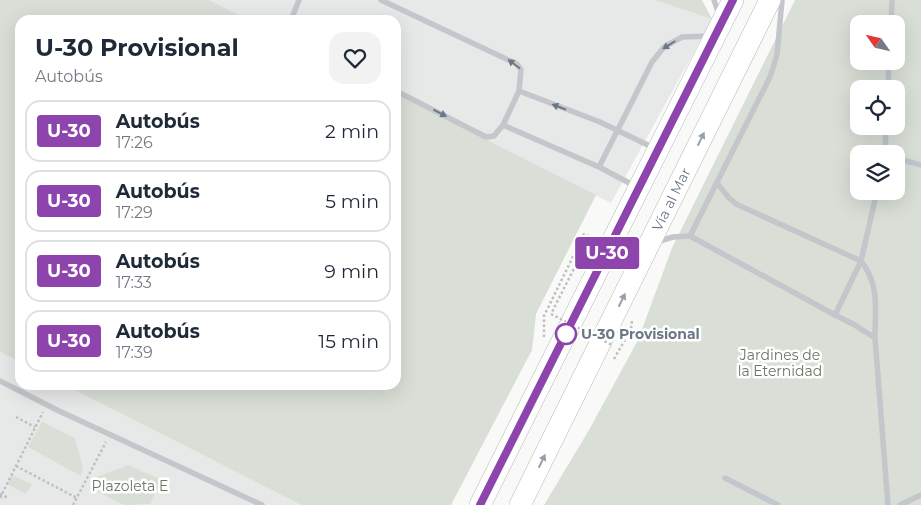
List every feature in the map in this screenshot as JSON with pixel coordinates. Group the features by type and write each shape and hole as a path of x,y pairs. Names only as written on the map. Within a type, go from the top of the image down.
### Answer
{"highway":[{"path":"480,505 734,0"},
{"name":"Vía al Mar","path":"520,505 770,0"}],"lane":[{"path":"292,15 299,0"},
{"path":"382,0 517,64 521,70 519,92 503,125 494,136 486,137 401,94"},
{"path":"599,167 652,62 664,47 682,37 719,30 714,0"},
{"path":"690,236 770,77 777,55 782,0"},
{"path":"891,15 892,0"},
{"path":"519,92 600,122 658,150"},
{"path":"503,125 599,167 639,188"},
{"path":"905,161 921,165"},
{"path":"717,183 736,204 861,261 870,272 875,289 875,338 888,505"},
{"path":"835,315 861,261 875,200"},
{"path":"650,244 673,237 690,236 853,324 875,338"},
{"path":"0,381 15,389"},
{"path":"18,390 262,505"},
{"path":"725,478 778,505"},
{"path":"900,505 921,496"}],"path":[{"path":"544,316 584,234 590,237 551,314 612,345"},
{"path":"8,498 0,496 16,466 21,451 47,405"},
{"path":"16,418 35,427"},
{"path":"73,505 110,434"},
{"path":"16,466 77,498"}],"shaded area":[{"path":"209,0 654,0 712,19 611,203 401,97 401,15 239,15"},
{"path":"0,352 15,360 15,390 75,390 301,505 0,505"}],"green space":[{"path":"0,0 209,0 239,15 15,15 15,360 0,352"},
{"path":"654,0 702,0 712,19"},
{"name":"Jardines de la Eternidad","path":"795,0 921,0 921,505 544,505 589,430 638,340 672,248"},
{"path":"401,97 596,195 536,314 532,350 451,505 301,505 75,390 401,390"},
{"path":"42,422 75,438 83,468 81,476 28,447"},
{"name":"Plazoleta E","path":"128,465 162,480 150,504 124,505 98,492 95,478"},
{"path":"12,475 32,484 26,494 7,484"}],"bus line":[{"name":"U-30","path":"480,505 733,0"}],"place":[{"name":"U-30 Provisional","path":"566,334"}]}
